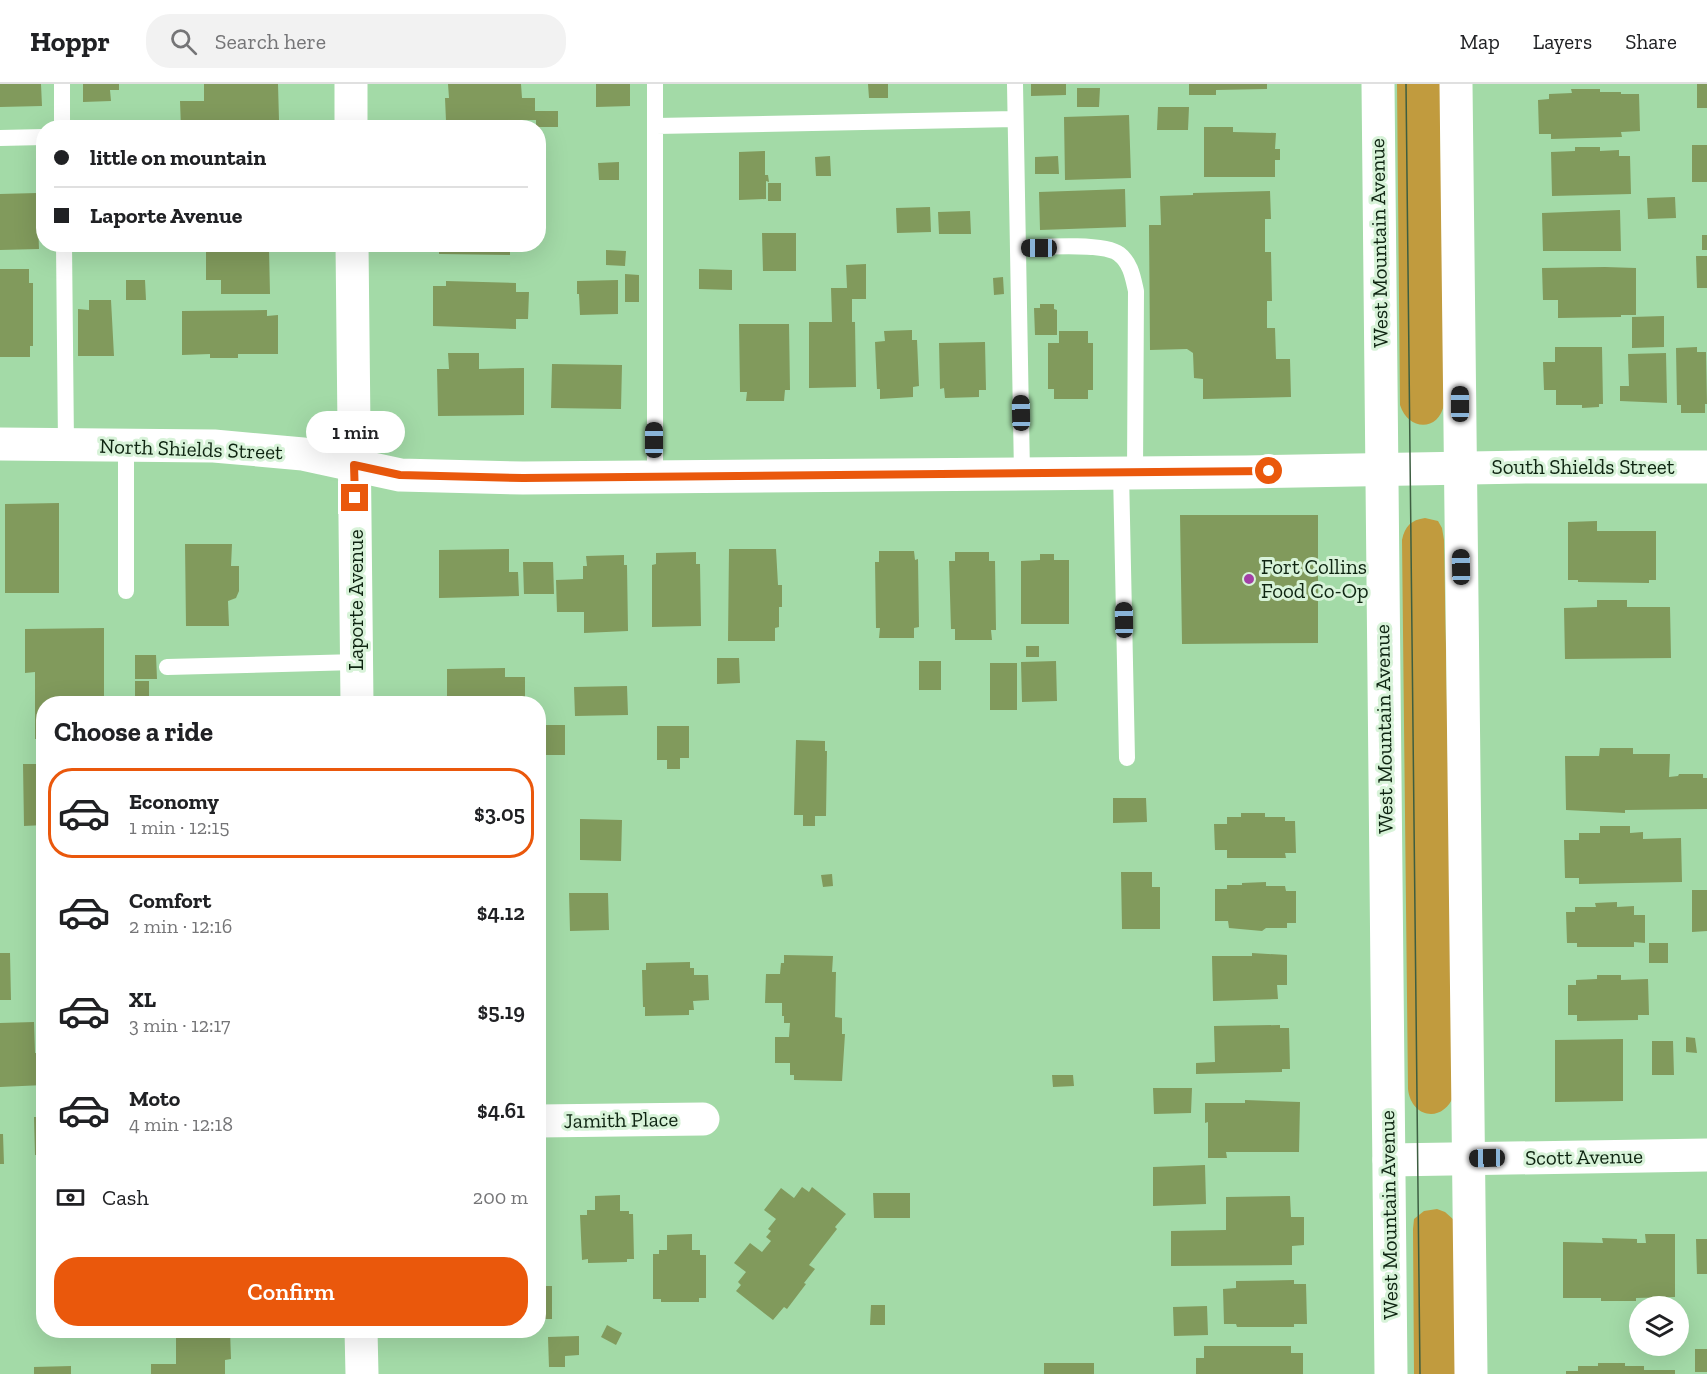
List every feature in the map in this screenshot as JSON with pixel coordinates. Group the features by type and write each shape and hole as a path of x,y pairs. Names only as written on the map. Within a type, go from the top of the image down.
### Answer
{"street":[{"path":"351,84 351,120"},
{"name":"West Mountain Avenue","path":"1378,84 1391,1374"},
{"path":"1456,84 1471,1374"},
{"name":"Laporte Avenue","path":"352,252 357,696"},
{"name":"North Shields Street","path":"0,444 214,446 292,453 400,475 523,478 1460,468"},
{"name":"South Shields Street","path":"1460,468 1707,467"},
{"name":"Jamith Place","path":"546,1121 703,1119"},
{"name":"Scott Avenue","path":"1389,1160 1707,1155"},
{"path":"361,1338 362,1374"}],"lane":[{"path":"62,84 62,120"},
{"path":"654,477 655,84"},
{"path":"1015,84 1022,473"},
{"path":"656,126 1015,119"},
{"path":"0,138 36,137"},
{"path":"1018,248 1102,248 1119,253 1130,268 1136,291 1128,472 1127,758"},
{"path":"63,252 66,444"},
{"path":"126,445 126,591"},
{"path":"167,667 357,662"}],"shaded area":[{"path":"1397,84 1440,84 1444,404 1436,420 1423,425 1410,420 1400,405"},
{"path":"1425,518 1438,521 1444,540 1454,1095 1443,1110 1428,1114 1415,1106 1410,1099 1408,1089 1402,540 1409,524"},
{"path":"1437,1209 1445,1212 1454,1220 1456,1374 1414,1374 1414,1219 1424,1211"}],"building":[{"path":"0,84 41,84 42,106 0,107"},
{"path":"83,84 119,84 119,90 110,90 111,101 83,102"},
{"path":"204,84 278,84 279,120 181,120 180,101 204,101"},
{"path":"448,84 521,84 522,98 535,98 535,111 558,111 558,127 546,127 546,120 446,120 445,98 449,98"},
{"path":"596,84 630,84 630,106 596,107"},
{"path":"868,84 888,84 888,98 869,98"},
{"path":"1031,84 1066,84 1066,95 1031,96"},
{"path":"1189,84 1267,84 1267,89 1216,90 1216,95 1189,95"},
{"path":"1697,84 1707,84 1707,108 1697,108"},
{"path":"1077,88 1100,88 1099,107 1077,107"},
{"path":"1571,89 1600,89 1600,92 1639,94 1640,131 1621,132 1622,137 1551,139 1551,134 1539,134 1538,100 1549,99 1549,94 1572,93"},
{"path":"1158,107 1189,107 1188,130 1157,130"},
{"path":"1129,115 1131,178 1065,180 1064,117"},
{"path":"1204,127 1233,127 1233,132 1276,133 1275,149 1280,149 1280,160 1275,160 1275,177 1204,177"},
{"path":"1692,145 1707,145 1707,182 1692,182"},
{"path":"1575,147 1600,147 1600,151 1619,150 1619,156 1630,156 1631,194 1552,196 1551,152 1575,151"},
{"path":"765,151 765,175 768,175 769,182 766,181 766,199 739,200 739,152"},
{"path":"830,156 831,176 816,176 815,157"},
{"path":"1058,156 1059,174 1035,174 1035,157"},
{"path":"619,162 619,180 599,180 598,163"},
{"path":"768,183 781,183 781,201 768,201"},
{"path":"1125,189 1126,227 1040,230 1039,192"},
{"path":"1270,191 1271,219 1265,219 1265,252 1271,252 1272,301 1267,301 1267,328 1275,328 1276,359 1290,359 1291,397 1203,399 1203,379 1194,378 1193,353 1187,349 1150,350 1149,225 1161,225 1160,196"},
{"path":"36,193 36,249 0,250 0,194"},
{"path":"1675,197 1676,218 1648,219 1647,198"},
{"path":"930,207 931,232 897,233 896,208"},
{"path":"1620,210 1621,251 1543,251 1542,213"},
{"path":"970,211 971,234 939,234 938,212"},
{"path":"762,233 796,233 796,271 763,271"},
{"path":"1702,235 1707,235 1707,250 1702,250"},
{"path":"606,250 626,251 625,266 606,265"},
{"path":"206,252 269,252 270,294 221,294 221,280 206,280"},
{"path":"439,252 510,252 510,255 439,254"},
{"path":"1696,256 1707,256 1707,288 1697,288"},
{"path":"866,264 866,299 852,299 852,322 855,322 856,387 809,388 809,322 832,322 831,288 847,288 846,265"},
{"path":"1542,268 1636,268 1636,315 1558,318 1558,300 1543,300"},
{"path":"0,269 29,269 29,283 33,283 33,346 30,346 30,357 0,357"},
{"path":"699,269 732,270 732,290 699,289"},
{"path":"625,274 639,275 639,302 625,302"},
{"path":"1003,277 1004,294 994,295 993,278"},
{"path":"126,280 145,280 146,300 126,300"},
{"path":"618,280 618,314 580,315 577,281"},
{"path":"446,281 516,283 516,292 529,292 528,319 516,319 516,329 433,326 433,286 446,286"},
{"path":"89,300 111,300 114,356 78,356 78,309 89,310"},
{"path":"1040,304 1054,304 1054,309 1057,310 1057,335 1035,335 1034,308 1040,308"},
{"path":"267,310 267,316 278,315 278,354 238,354 238,358 210,358 210,354 182,355 182,311"},
{"path":"1664,316 1664,347 1632,348 1632,317"},
{"path":"739,324 789,324 790,390 785,390 784,401 746,401 747,392 740,392"},
{"path":"912,330 912,340 917,340 919,386 913,387 913,397 880,399 880,389 877,389 875,342 885,341 884,331"},
{"path":"1059,331 1088,331 1088,343 1093,343 1093,390 1088,390 1088,399 1054,399 1054,389 1048,389 1048,343 1059,343"},
{"path":"985,342 986,390 979,390 979,397 945,398 944,388 940,389 939,343"},
{"path":"1555,347 1602,347 1603,404 1599,404 1599,407 1582,408 1582,405 1556,405 1556,390 1544,390 1543,362 1555,362"},
{"path":"1697,347 1697,352 1706,352 1707,404 1705,404 1705,413 1681,413 1681,405 1677,405 1676,348"},
{"path":"448,353 479,353 479,369 524,368 524,415 438,416 437,369 449,369"},
{"path":"1666,353 1667,403 1620,401 1620,386 1629,386 1628,354"},
{"path":"552,364 622,365 621,409 551,408"},
{"path":"59,503 59,593 5,593 5,504"},
{"name":"Fort Collins Food Co-Op","path":"1180,515 1318,515 1318,643 1182,644"},
{"path":"1597,521 1597,531 1656,531 1656,580 1649,580 1649,583 1568,580 1568,522"},
{"path":"185,544 232,544 231,566 239,566 239,591 236,598 228,601 229,626 186,626"},
{"path":"509,549 509,572 518,572 519,596 439,598 439,550"},
{"path":"729,549 776,549 778,585 782,585 782,607 779,607 779,627 775,628 775,641 728,641"},
{"path":"879,551 914,551 915,560 918,559 919,627 914,628 914,638 879,638 880,628 876,628 875,562 879,562"},
{"path":"696,552 696,564 700,564 701,626 652,627 652,565 656,564 656,553"},
{"path":"955,552 989,552 989,561 995,561 996,630 991,630 992,640 955,640 955,629 951,629 949,561 955,561"},
{"path":"1040,554 1054,554 1054,560 1069,560 1069,624 1021,624 1021,561 1040,560"},
{"path":"624,555 624,565 627,565 628,631 584,633 584,612 557,612 556,580 583,579 583,566 587,566 586,556"},
{"path":"523,562 553,562 554,594 524,594"},
{"path":"1597,600 1627,600 1627,607 1670,607 1671,658 1565,659 1564,608 1597,607"},
{"path":"104,628 104,696 36,696 36,739 35,672 25,673 25,629"},
{"path":"1026,646 1039,646 1039,657 1026,657"},
{"path":"135,655 156,655 157,679 135,679"},
{"path":"717,658 739,658 740,683 717,684"},
{"path":"919,661 941,661 941,690 919,690"},
{"path":"1056,661 1057,701 1022,702 1021,662"},
{"path":"990,663 1017,663 1017,710 990,710"},
{"path":"505,668 505,677 525,677 525,696 447,696 447,669"},
{"path":"135,681 149,681 149,696 135,696"},
{"path":"627,686 628,715 575,716 574,687"},
{"path":"546,725 565,725 565,755 546,755"},
{"path":"657,726 689,726 689,758 680,758 680,769 667,769 667,760 657,760"},
{"path":"796,740 825,741 825,751 827,751 826,816 815,816 815,826 803,826 803,815 794,815"},
{"path":"1600,748 1633,748 1633,754 1670,754 1669,777 1679,774 1703,774 1703,778 1707,778 1707,809 1625,810 1625,813 1566,810 1565,756 1599,756"},
{"path":"23,764 36,764 36,825 24,826"},
{"path":"1113,798 1146,798 1147,822 1113,823"},
{"path":"1241,813 1265,813 1265,817 1285,817 1285,821 1295,821 1296,853 1285,853 1286,858 1227,858 1227,850 1215,850 1214,824 1227,824 1227,817 1241,817"},
{"path":"580,819 622,820 621,861 580,860"},
{"path":"1600,826 1630,826 1630,833 1643,832 1643,839 1681,838 1682,882 1579,884 1579,878 1565,878 1564,840 1579,840 1579,833 1600,833"},
{"path":"1121,872 1152,872 1152,887 1160,887 1160,929 1122,929"},
{"path":"832,874 833,886 823,887 821,875"},
{"path":"1266,882 1266,886 1285,886 1286,891 1296,891 1296,923 1287,923 1287,928 1266,928 1262,931 1229,928 1228,921 1215,921 1215,889 1227,889 1227,885"},
{"path":"1692,890 1707,890 1707,931 1692,932"},
{"path":"569,893 608,893 609,930 570,931"},
{"path":"1617,902 1617,907 1634,906 1634,915 1645,915 1645,943 1634,942 1634,947 1577,947 1577,943 1567,943 1566,912 1575,912 1575,907 1596,907 1595,903"},
{"path":"1649,943 1668,943 1668,963 1649,963"},
{"path":"0,953 10,953 11,1000 0,1000"},
{"path":"1252,953 1287,955 1287,985 1277,985 1278,999 1213,1001 1212,956 1252,956"},
{"path":"784,955 833,956 832,972 836,972 835,1017 842,1018 842,1034 845,1034 842,1081 794,1080 794,1075 790,1075 790,1063 775,1063 775,1037 789,1037 790,1023 784,1023 782,1003 765,1003 766,974 780,974"},
{"path":"690,962 690,968 694,968 694,975 708,975 709,1000 693,1001 694,1010 689,1010 689,1015 645,1016 642,970 646,970 646,963"},
{"path":"1597,975 1621,975 1621,980 1648,979 1649,1015 1638,1015 1638,1020 1577,1021 1577,1015 1568,1015 1568,985 1576,985 1576,980 1597,979"},
{"path":"34,1022 36,1085 0,1087 0,1023"},
{"path":"1280,1025 1280,1028 1289,1028 1290,1069 1282,1069 1282,1072 1196,1074 1196,1063 1215,1062 1214,1026"},
{"path":"1686,1037 1695,1038 1697,1053 1686,1052"},
{"path":"1623,1039 1623,1101 1555,1102 1555,1040"},
{"path":"1652,1041 1673,1041 1674,1075 1652,1075"},
{"path":"1052,1075 1073,1075 1074,1086 1053,1087"},
{"path":"1153,1088 1192,1088 1191,1113 1154,1114"},
{"path":"1245,1100 1300,1102 1299,1152 1226,1152 1227,1158 1208,1158 1208,1122 1205,1123 1205,1103 1245,1103"},
{"path":"34,1117 36,1117 36,1155"},
{"path":"0,1134 3,1134 4,1164 0,1164"},
{"path":"1205,1165 1206,1204 1153,1206 1153,1167"},
{"path":"802,1187 809,1192 812,1187 846,1214 809,1265 815,1269 804,1283 806,1284 787,1309 784,1307 773,1320 736,1291 741,1285 738,1282 746,1272 734,1263 750,1243 762,1252 771,1241 766,1237 771,1231 768,1229 776,1219 764,1210 781,1188 794,1198"},
{"path":"873,1193 910,1193 910,1218 874,1218"},
{"path":"620,1195 620,1211 629,1211 629,1214 633,1214 634,1259 627,1259 627,1262 588,1263 588,1259 582,1260 580,1215 587,1215 587,1210 595,1210 595,1196"},
{"path":"1290,1196 1291,1217 1304,1217 1304,1245 1292,1246 1292,1265 1171,1266 1171,1231 1226,1230 1226,1197"},
{"path":"692,1234 692,1250 700,1250 700,1255 706,1255 706,1298 699,1298 699,1302 661,1302 661,1299 653,1299 653,1254 659,1254 659,1250 667,1250 667,1235"},
{"path":"1645,1234 1675,1234 1675,1296 1629,1296 1629,1301 1563,1298 1563,1242 1603,1243 1602,1238 1637,1239 1637,1243 1646,1243"},
{"path":"1696,1239 1707,1239 1707,1274 1697,1274"},
{"path":"1294,1280 1294,1284 1306,1284 1307,1324 1294,1324 1294,1327 1237,1327 1236,1324 1224,1324 1223,1289 1236,1288 1236,1281"},
{"path":"546,1286 552,1286 552,1319 546,1319"},
{"path":"871,1305 885,1305 885,1325 870,1325"},
{"path":"1207,1306 1208,1335 1174,1336 1173,1307"},
{"path":"607,1325 622,1333 616,1345 601,1337"},
{"path":"579,1336 579,1355 565,1356 565,1367 549,1367 548,1337"},
{"path":"176,1338 230,1338 231,1359 225,1360 225,1374 151,1374 151,1364 176,1364"},
{"path":"1204,1346 1291,1346 1291,1353 1303,1353 1303,1374 1196,1374 1196,1358 1204,1358"},
{"path":"1695,1349 1707,1349 1707,1372 1695,1372"},
{"path":"1044,1363 1094,1363 1094,1374 1044,1374"},
{"path":"1598,1363 1625,1363 1625,1366 1644,1366 1644,1370 1675,1370 1675,1374 1566,1374 1566,1371 1578,1371 1578,1366 1598,1366"},
{"path":"71,1366 71,1374 34,1374 34,1367"}],"tram line":[{"path":"1406,84 1420,1374"}],"place":[{"name":"Fort Collins Food Co-Op","path":"1249,579"}],"route":[{"path":"355,498 354,465 400,475 523,478 1269,471"}]}
